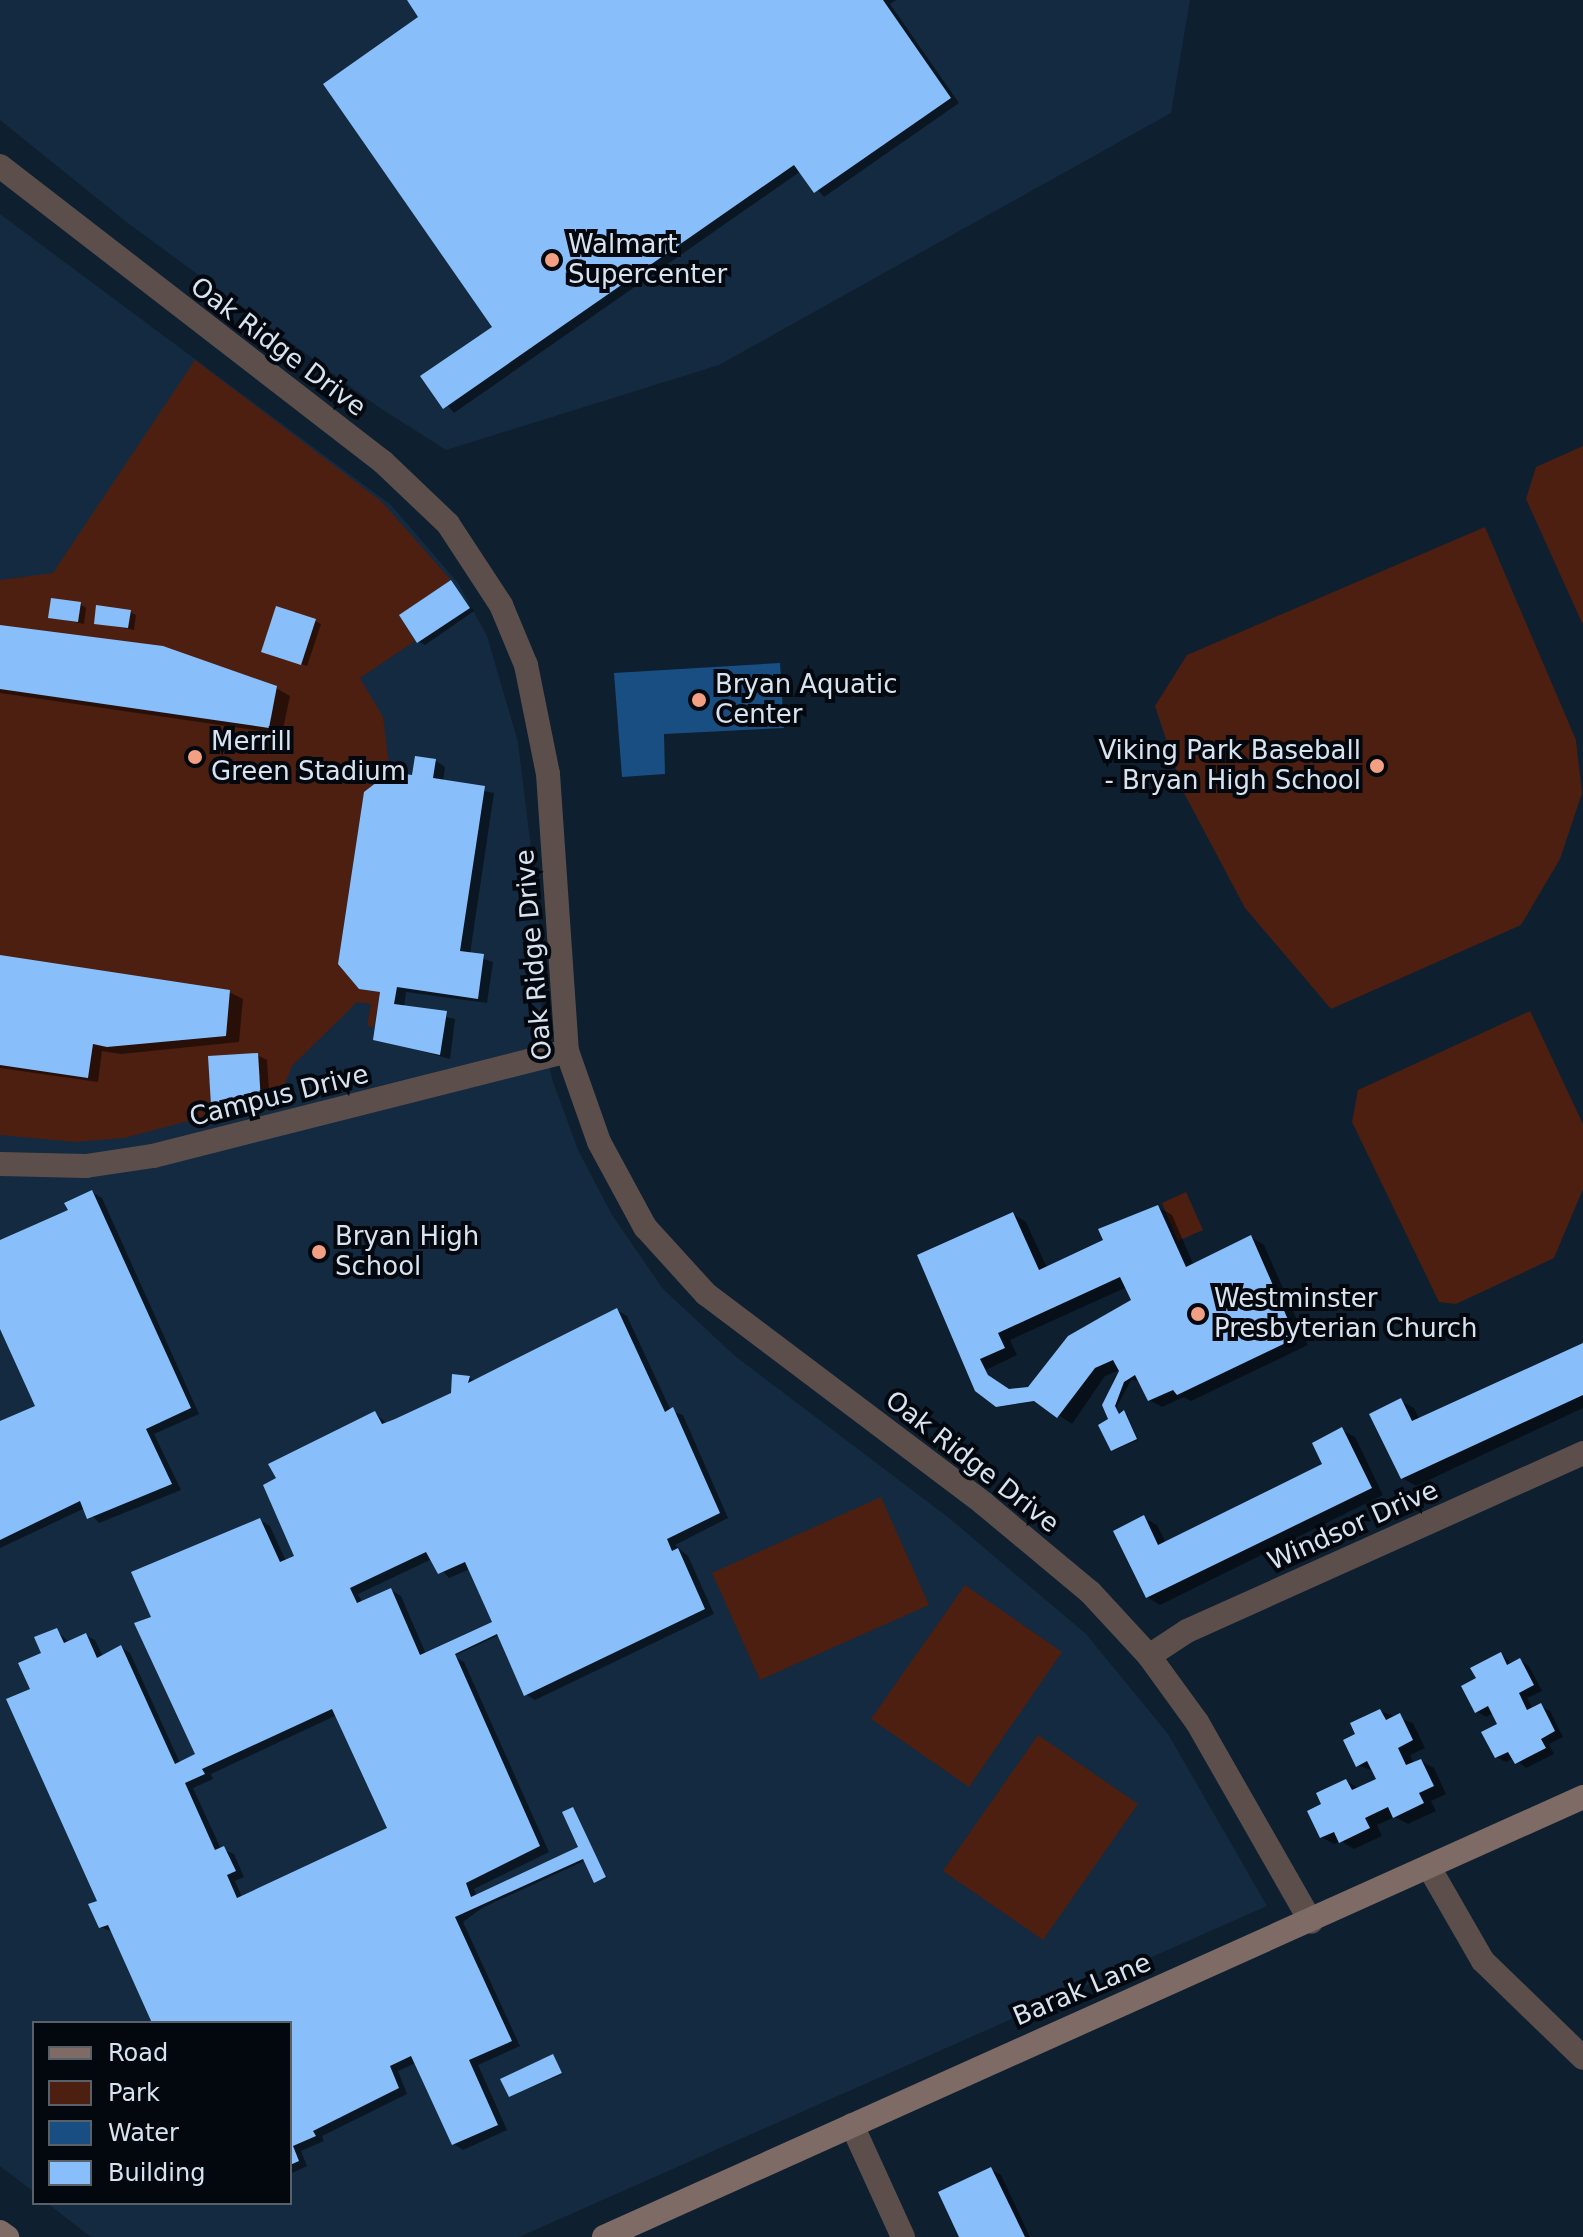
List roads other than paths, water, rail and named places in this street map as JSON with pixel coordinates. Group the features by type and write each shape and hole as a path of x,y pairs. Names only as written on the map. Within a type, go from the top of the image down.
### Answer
{"street":[{"name":"Oak Ridge Drive","path":"0,166 408,482 483,573 515,634 542,730 567,1051 599,1142 667,1256 706,1294 1064,1568 1149,1656 1225,1765 1311,1922"},
{"name":"Campus Drive","path":"0,1164 86,1166 153,1156 567,1051"},
{"name":"Windsor Drive","path":"1149,1656 1187,1631 1583,1453"},
{"name":"Barak Lane","path":"604,2237 1430,1869 1583,1797"},
{"path":"1430,1869 1483,1961 1583,2058"},
{"path":"852,2125 903,2237"},
{"path":"0,2232 7,2237"}],"water":[{"name":"Bryan Aquatic Center","path":"780,663 784,728 664,734 665,774 622,777 614,673"}],"place":[{"name":"Walmart Supercenter","path":"552,260"},
{"name":"Bryan Aquatic Center","path":"699,700"},
{"name":"Merrill Green Stadium","path":"195,757"},
{"name":"Viking Park Baseball - Bryan High School","path":"1377,766"},
{"name":"Bryan High School","path":"319,1252"},
{"name":"Westminster Presbyterian Church","path":"1198,1314"}]}
